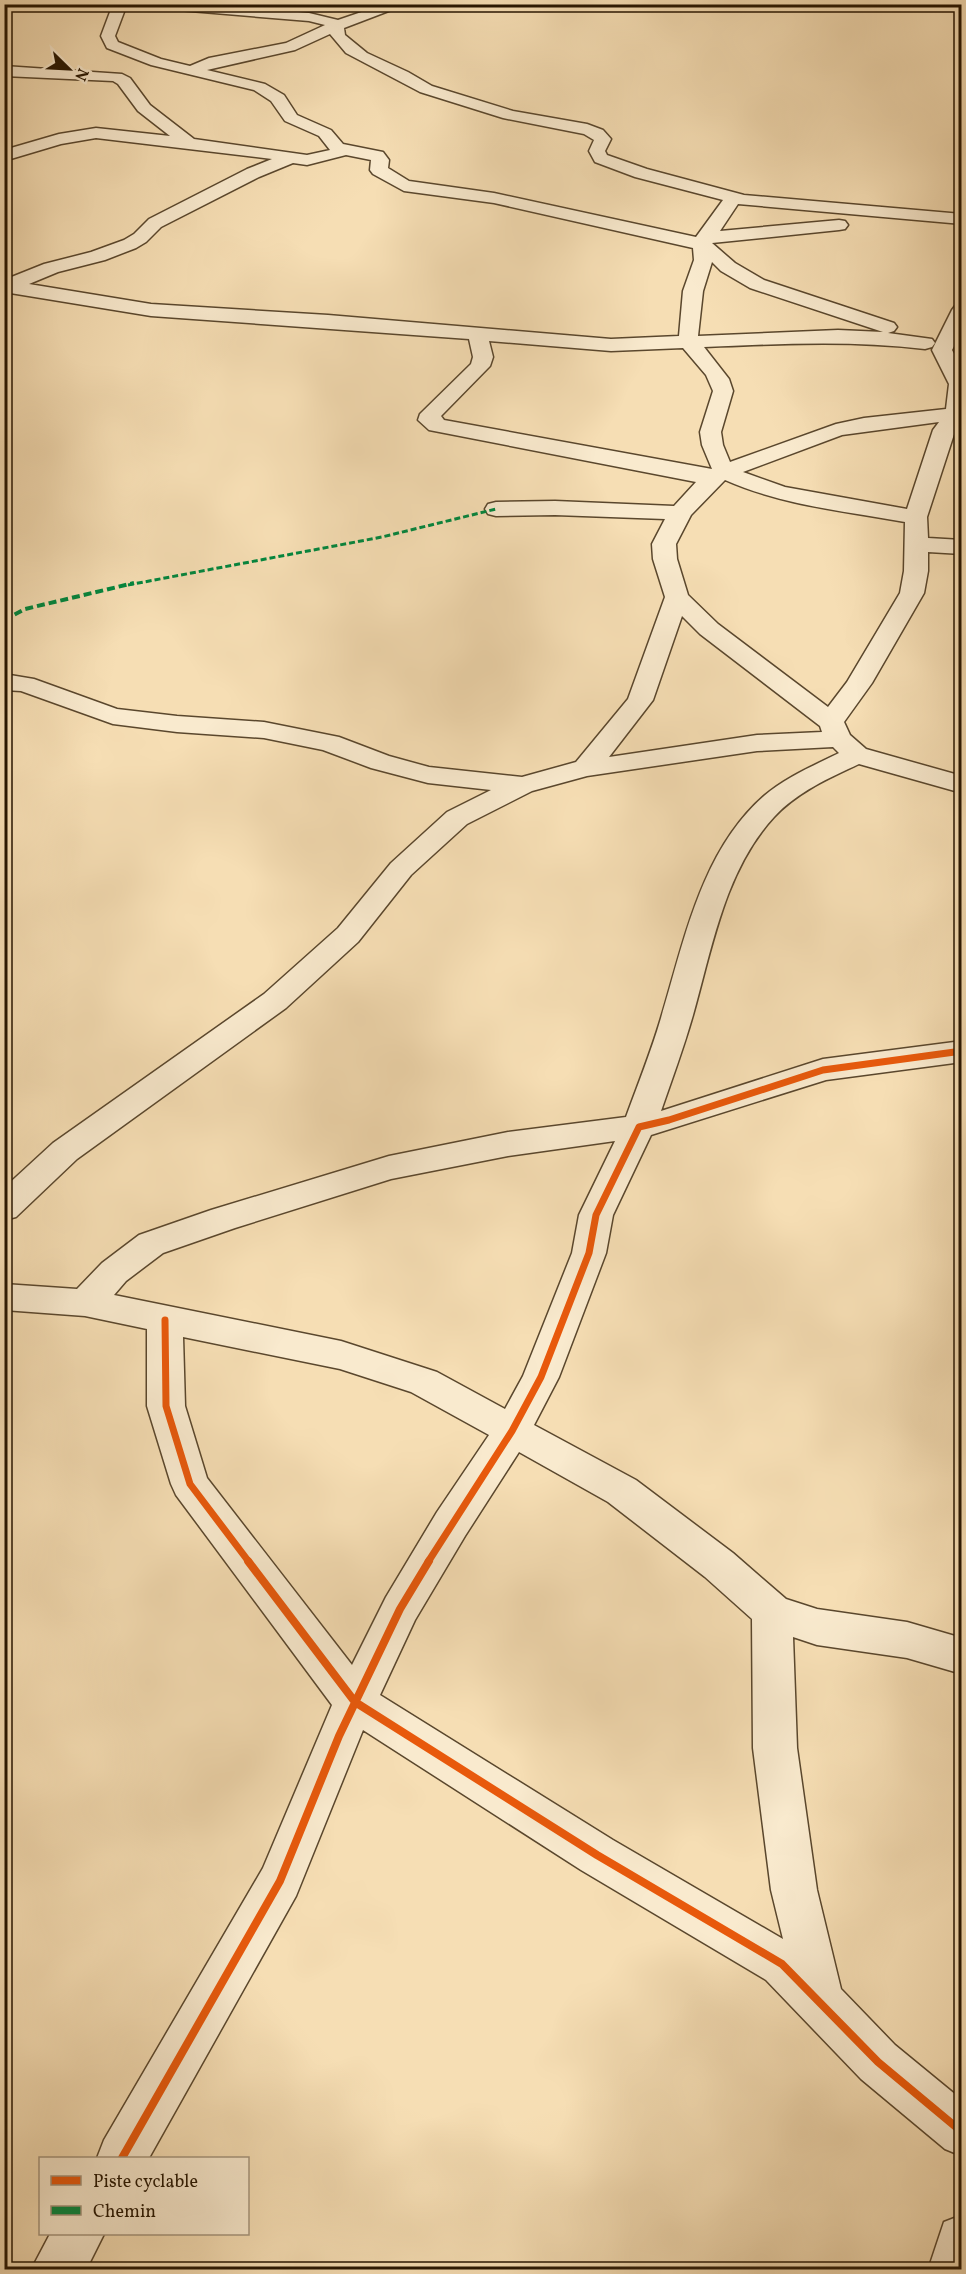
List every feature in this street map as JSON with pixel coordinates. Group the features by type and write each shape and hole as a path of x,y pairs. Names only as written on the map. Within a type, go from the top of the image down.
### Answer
{"street":[{"path":"120,4 108,36 112,45 156,62 194,70 268,92 278,98 291,118 317,129 337,148 378,156 381,160 379,170 404,186 494,198 704,241 825,226 961,219"},
{"path":"154,4 299,15 329,21 336,27"},
{"path":"194,70 209,63 290,47 336,27 400,4"},
{"path":"950,4 962,6"},
{"path":"336,27 335,33 339,40 370,62 404,75 425,89 539,122 586,130 603,139 597,151 601,158 641,173 733,198 961,219"},
{"path":"4,71 116,77 124,81 144,108 190,144"},
{"path":"4,156 59,139 96,133 243,149 290,158 315,159 344,150"},
{"path":"7,286 51,268 98,256 130,244 140,238 155,223 253,173 290,158"},
{"path":"718,475 710,429 721,403 723,391 719,380 688,341 693,291 703,260 704,241 733,198"},
{"path":"123,2157 279,1881 355,1702 400,1610 451,1524 512,1431 541,1377 589,1253 596,1215 639,1127 670,1041 688,974 716,892 739,840 765,810 797,783 842,739 859,683 877,648 912,593 916,571 916,517 944,430 959,414 959,384 943,349 880,324 757,284 728,267 704,241"},
{"path":"7,286 151,310 328,321 611,345 657,345 688,341 838,336 876,337 943,349"},
{"path":"943,349 962,310"},
{"path":"478,335 483,357 480,366 431,414 429,420 437,426 718,475 785,494 916,517"},
{"path":"959,414 864,424 836,430 718,475 680,513 664,544 665,559 677,597 709,629 842,739 962,785"},
{"path":"496,509 555,508 680,513"},
{"path":"916,544 962,547"},
{"path":"586,768 640,700 677,597"},
{"path":"4,682 25,684 113,716 177,724 264,730 330,743 380,762 428,775 522,785"},
{"path":"4,1208 65,1151 275,1001 348,935 401,869 457,818 522,785 586,768 757,743 842,739"},
{"path":"85,1303 114,1272 151,1244 223,1219 389,1168 508,1144 639,1127 669,1120 823,1070 962,1051"},
{"path":"4,1297 85,1303 341,1355 424,1382 622,1491 719,1565 772,1612 817,1627 907,1640 962,1656"},
{"path":"165,1320 166,1406 190,1484 355,1702 597,1855 782,1964 878,2062 962,2132"},
{"path":"772,1612 775,1748 794,1890 821,2002"},
{"path":"57,2270 77,2235"},
{"path":"954,2270 962,2240"}],"marked path":[{"path":"4,620 25,609 145,581 382,537 496,509"}],"cycle path":[{"path":"123,2157 280,1881 339,1736 400,1609 451,1524 512,1431 541,1377 589,1253 596,1215 639,1127 669,1120 823,1070 962,1051"},
{"path":"165,1320 166,1406 190,1484 355,1702 597,1855 782,1964 878,2062 962,2132"}]}
